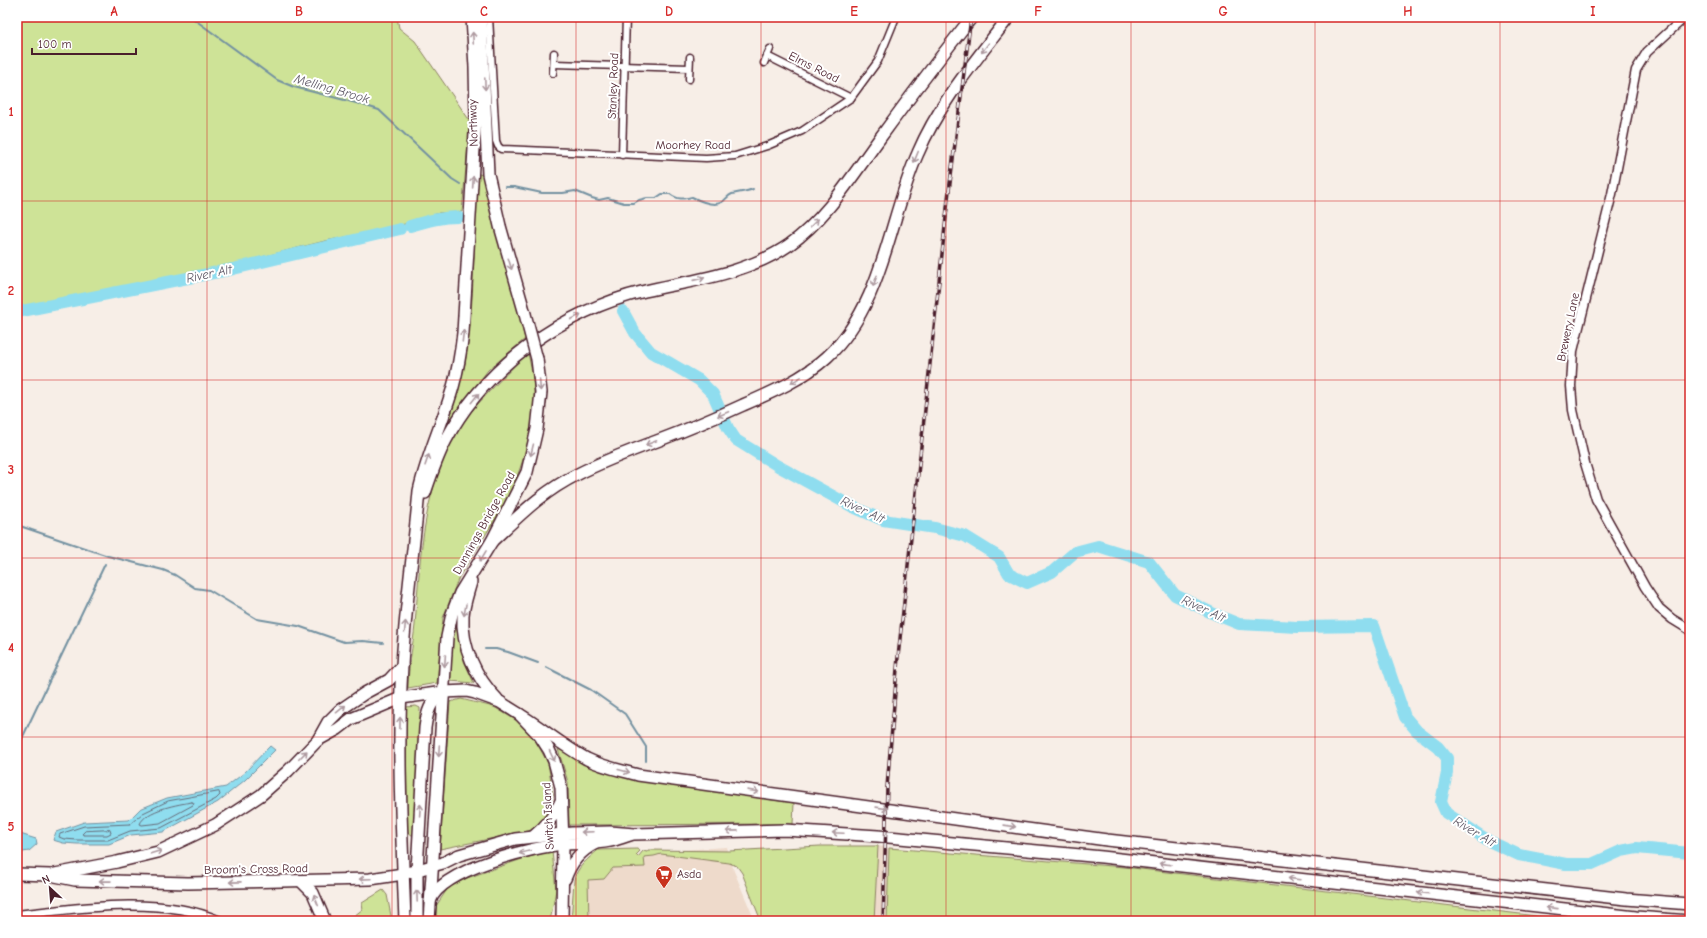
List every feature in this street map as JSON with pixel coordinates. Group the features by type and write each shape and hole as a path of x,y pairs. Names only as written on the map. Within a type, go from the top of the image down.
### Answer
{"highway":[{"name":"Northway","path":"417,512 419,491 425,464 450,394 459,363 463,333 471,221 476,116 472,17"},
{"name":"Northway","path":"481,17 488,174 500,226"},
{"path":"405,921 401,832 401,698 402,666 414,526 417,512 432,471 453,430 479,393 510,360 540,338 570,320 604,305 642,292 723,273 745,266 777,252 798,238 822,215 837,197 904,105 972,17"},
{"path":"492,541 532,503 564,481 606,460 770,394 809,372 827,357 855,324 865,307 874,284 902,194 926,134 947,100 1009,17"},
{"name":"Dunnings Bridge Road","path":"444,692 447,637 452,614 460,593 492,541 527,472 537,429 541,392 537,359 500,226"},
{"path":"474,572 463,615 464,635 474,666 487,689 500,702"},
{"path":"318,740 328,722 340,710 365,693 389,680 402,666"},
{"name":"Switch Island","path":"318,740 338,729 351,719 401,698 444,692 466,691 500,702 519,714 540,736 549,750 558,773 561,787 563,839 562,918"},
{"path":"418,921 416,870 426,728 429,706 444,692"},
{"path":"429,921 444,692"},
{"path":"401,698 429,706 442,712"},
{"path":"519,714 568,748 587,759 614,769 638,775 1107,840 1626,899 1690,904"},
{"name":"Broom's Cross Road","path":"50,875 117,862 158,852 215,825 261,795 288,771 318,740"},
{"path":"534,836 543,829 552,818 562,800"},
{"path":"430,903 433,895 443,884 464,872 499,859 563,839 610,832 634,834 785,830 878,836 1102,856 1620,916 1689,921"},
{"path":"401,832 405,840 418,849 433,853 459,855"},
{"path":"563,839 610,842 634,834"},
{"name":"Switch Island","path":"459,855 515,839 534,836 563,839"},
{"path":"563,884 567,872 576,858 598,842"},
{"name":"Broom's Cross Road","path":"17,874 50,875 75,880 188,883 370,879 403,874 443,863 459,855"},
{"path":"301,881 313,893 325,921"}],"street":[{"name":"Northway","path":"489,17 496,141 500,148"},
{"name":"Stanley Road","path":"622,155 626,17"},
{"name":"Moorhey Road","path":"500,148 505,150 706,158 735,156 767,146 802,131 851,98 878,61 896,17"},
{"name":"Brewery Lane","path":"1685,17 1647,52 1636,70 1612,194 1573,351 1571,386 1573,410 1583,456 1596,499 1645,587 1659,608 1672,619 1690,630"},
{"path":"764,63 770,48"},
{"path":"553,73 554,54"},
{"name":"Elms Road","path":"767,56 851,98"},
{"path":"689,79 690,57"},
{"path":"554,64 689,68"},
{"path":"17,915 127,906 157,907 191,912 220,921"}],"shaded area":[{"path":"878,846 889,848 887,921 874,921"},
{"path":"727,847 734,871 755,921 584,921 586,873 612,863 649,852"}],"green space":[{"path":"17,17 397,17 399,28 415,41 470,121 462,212 439,213 392,228 325,241 234,264 29,306 17,306"},
{"path":"479,174 485,175 525,339 488,370 449,422 465,363 471,316 475,221"},
{"path":"528,353 533,377 535,408 525,454 511,494 459,577 443,618 437,683 408,688 422,545 431,495 439,470 449,446 463,421 495,385"},
{"path":"456,625 464,661 474,683 450,681 451,647"},
{"path":"461,699 494,707 519,722 535,740 548,763 553,794 549,813 534,830 440,849 450,702"},
{"path":"416,706 420,708 413,836 408,832 407,824 406,707"},
{"path":"558,749 600,771 640,781 794,803 793,824 569,825 568,782"},
{"path":"820,846 878,846 874,921 761,921 742,873 737,866 729,863 661,854 644,857 645,867 613,868 604,879 588,880 589,921 571,921 575,875 583,864 598,850 637,849 640,851 636,855 638,857 643,851 647,852 648,850 729,851"},
{"path":"889,848 1124,867 1579,921 887,921"},
{"path":"552,851 556,890 550,921 435,921 436,906 448,888 467,878 525,858"},
{"path":"383,890 387,895 392,921 352,921 350,919 363,909 362,903"}],"water":[{"path":"270,746 275,750 245,780 218,802 163,832 131,835 109,844 63,843 53,840 56,832 84,822 129,820 140,809 167,798 226,787 244,773"},
{"path":"17,833 36,839 37,844 29,851 17,853"}],"waterway":[{"name":"Melling Brook","path":"191,17 277,80 294,87 379,110 452,179 460,184"},
{"name":"Melling Brook","path":"505,187 514,187 542,193 563,193 575,191 599,200 608,198 624,203 634,203 647,198 656,198 662,194 670,194 683,199 692,197 711,204 722,202 732,194 753,189"},
{"name":"River Alt","path":"410,226 428,221 458,217"},
{"name":"River Alt","path":"17,312 233,269 400,229"},
{"name":"River Alt","path":"623,311 635,333 651,352 699,380 713,394 728,428 736,440 778,466 853,507 883,520 935,528 965,536 999,557 1009,574 1027,583 1052,572 1075,552 1098,546 1149,562 1175,595 1239,624 1297,627 1374,626 1405,717 1417,731 1438,747 1447,758 1447,773 1441,802 1446,813 1489,841 1519,855 1566,864 1592,864 1621,851 1637,848 1690,853"},
{"path":"17,525 108,556 163,570 175,575 195,588 209,590 257,619 298,626 344,642 363,641 383,643"},
{"path":"17,749 105,564"},
{"path":"485,649 496,649 508,652 538,663"},
{"path":"546,667 591,690 625,714 646,747 646,761"}],"railway":[{"path":"883,921 887,787 898,657 948,199 971,17"}],"place":[{"name":"Asda","path":"664,889"}]}
